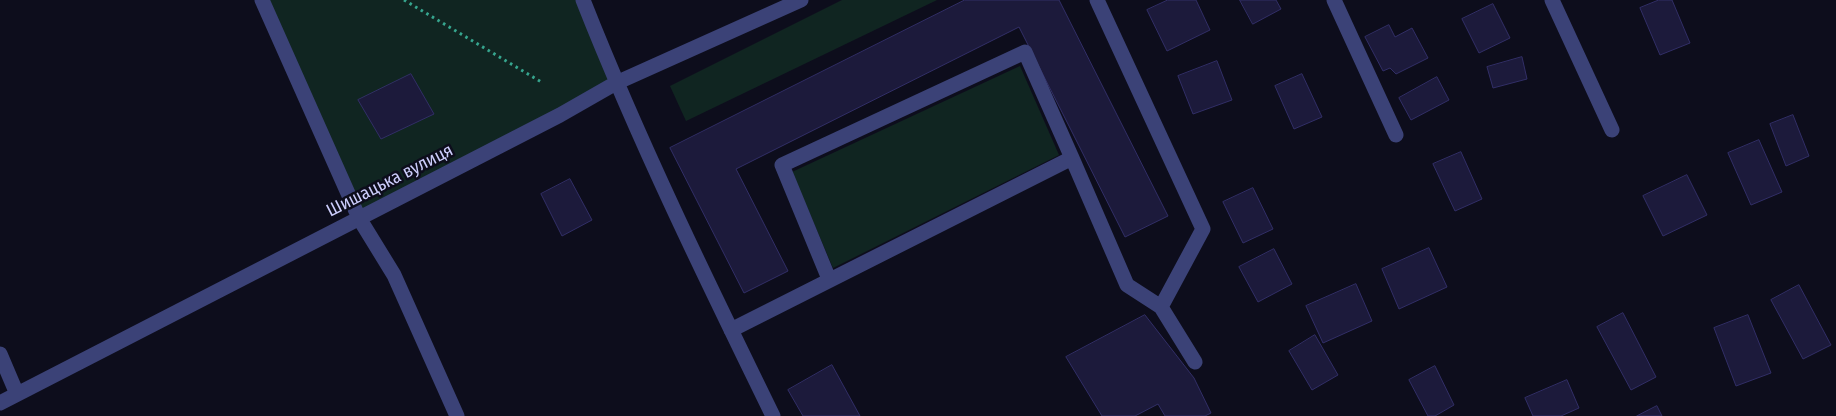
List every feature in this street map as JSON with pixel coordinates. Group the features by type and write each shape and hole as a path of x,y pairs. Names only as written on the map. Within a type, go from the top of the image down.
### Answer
{"street":[{"path":"262,0 359,218 394,276 457,416"},
{"path":"583,0 616,83 773,416"},
{"name":"Шишацька вулиця","path":"0,403 560,116 616,83 801,0"},
{"path":"1096,0 1203,229 1161,307"},
{"path":"1334,0 1396,135"},
{"path":"1552,0 1612,130"},
{"path":"829,279 782,166 1025,52 1127,285 1161,307 1195,362"},
{"path":"731,330 1072,158"},
{"path":"0,354 17,394"}],"path":[{"path":"404,0 543,83"}],"green space":[{"path":"262,0 583,0 616,83 359,218"},
{"path":"842,0 937,0 686,121 670,86"},
{"path":"1020,66 1059,155 833,268 792,172"}],"building":[{"path":"965,0 1059,0 1168,216 1125,237 1019,27 736,169 788,271 744,293 670,148"},
{"path":"1168,0 1196,0 1210,30 1167,51 1147,10"},
{"path":"1240,0 1276,0 1281,9 1253,24"},
{"path":"1659,0 1672,0 1690,43 1660,55 1640,8"},
{"path":"1493,4 1510,38 1479,53 1462,19"},
{"path":"1389,25 1395,37 1412,28 1428,58 1396,74 1390,68 1383,71 1365,37"},
{"path":"1522,57 1527,79 1493,88 1487,67"},
{"path":"1217,61 1232,100 1193,114 1178,76"},
{"path":"411,74 434,114 381,139 358,100"},
{"path":"1302,74 1322,117 1294,129 1275,86"},
{"path":"1437,77 1449,100 1411,120 1399,98"},
{"path":"1793,115 1809,156 1786,166 1770,124"},
{"path":"1759,140 1782,192 1751,205 1728,153"},
{"path":"1461,152 1482,199 1455,211 1433,164"},
{"path":"1687,175 1707,215 1663,236 1643,196"},
{"path":"570,179 592,220 562,236 541,194"},
{"path":"1253,188 1273,229 1243,243 1223,202"},
{"path":"1429,248 1447,287 1399,309 1382,269"},
{"path":"1274,249 1292,284 1258,302 1239,267"},
{"path":"1356,284 1372,321 1323,343 1306,306"},
{"path":"1799,285 1831,345 1803,359 1771,300"},
{"path":"1623,313 1656,377 1631,390 1597,327"},
{"path":"1145,315 1194,378 1211,413 1205,416 1165,416 1158,404 1135,416 1102,416 1066,357"},
{"path":"1748,315 1771,373 1736,386 1714,328"},
{"path":"1315,335 1338,375 1312,390 1289,351"},
{"path":"832,365 860,416 803,416 788,390"},
{"path":"1435,366 1454,405 1435,416 1428,416 1409,380"},
{"path":"1567,380 1579,408 1561,416 1533,416 1525,398"},
{"path":"1657,406 1662,416 1637,416"}]}
